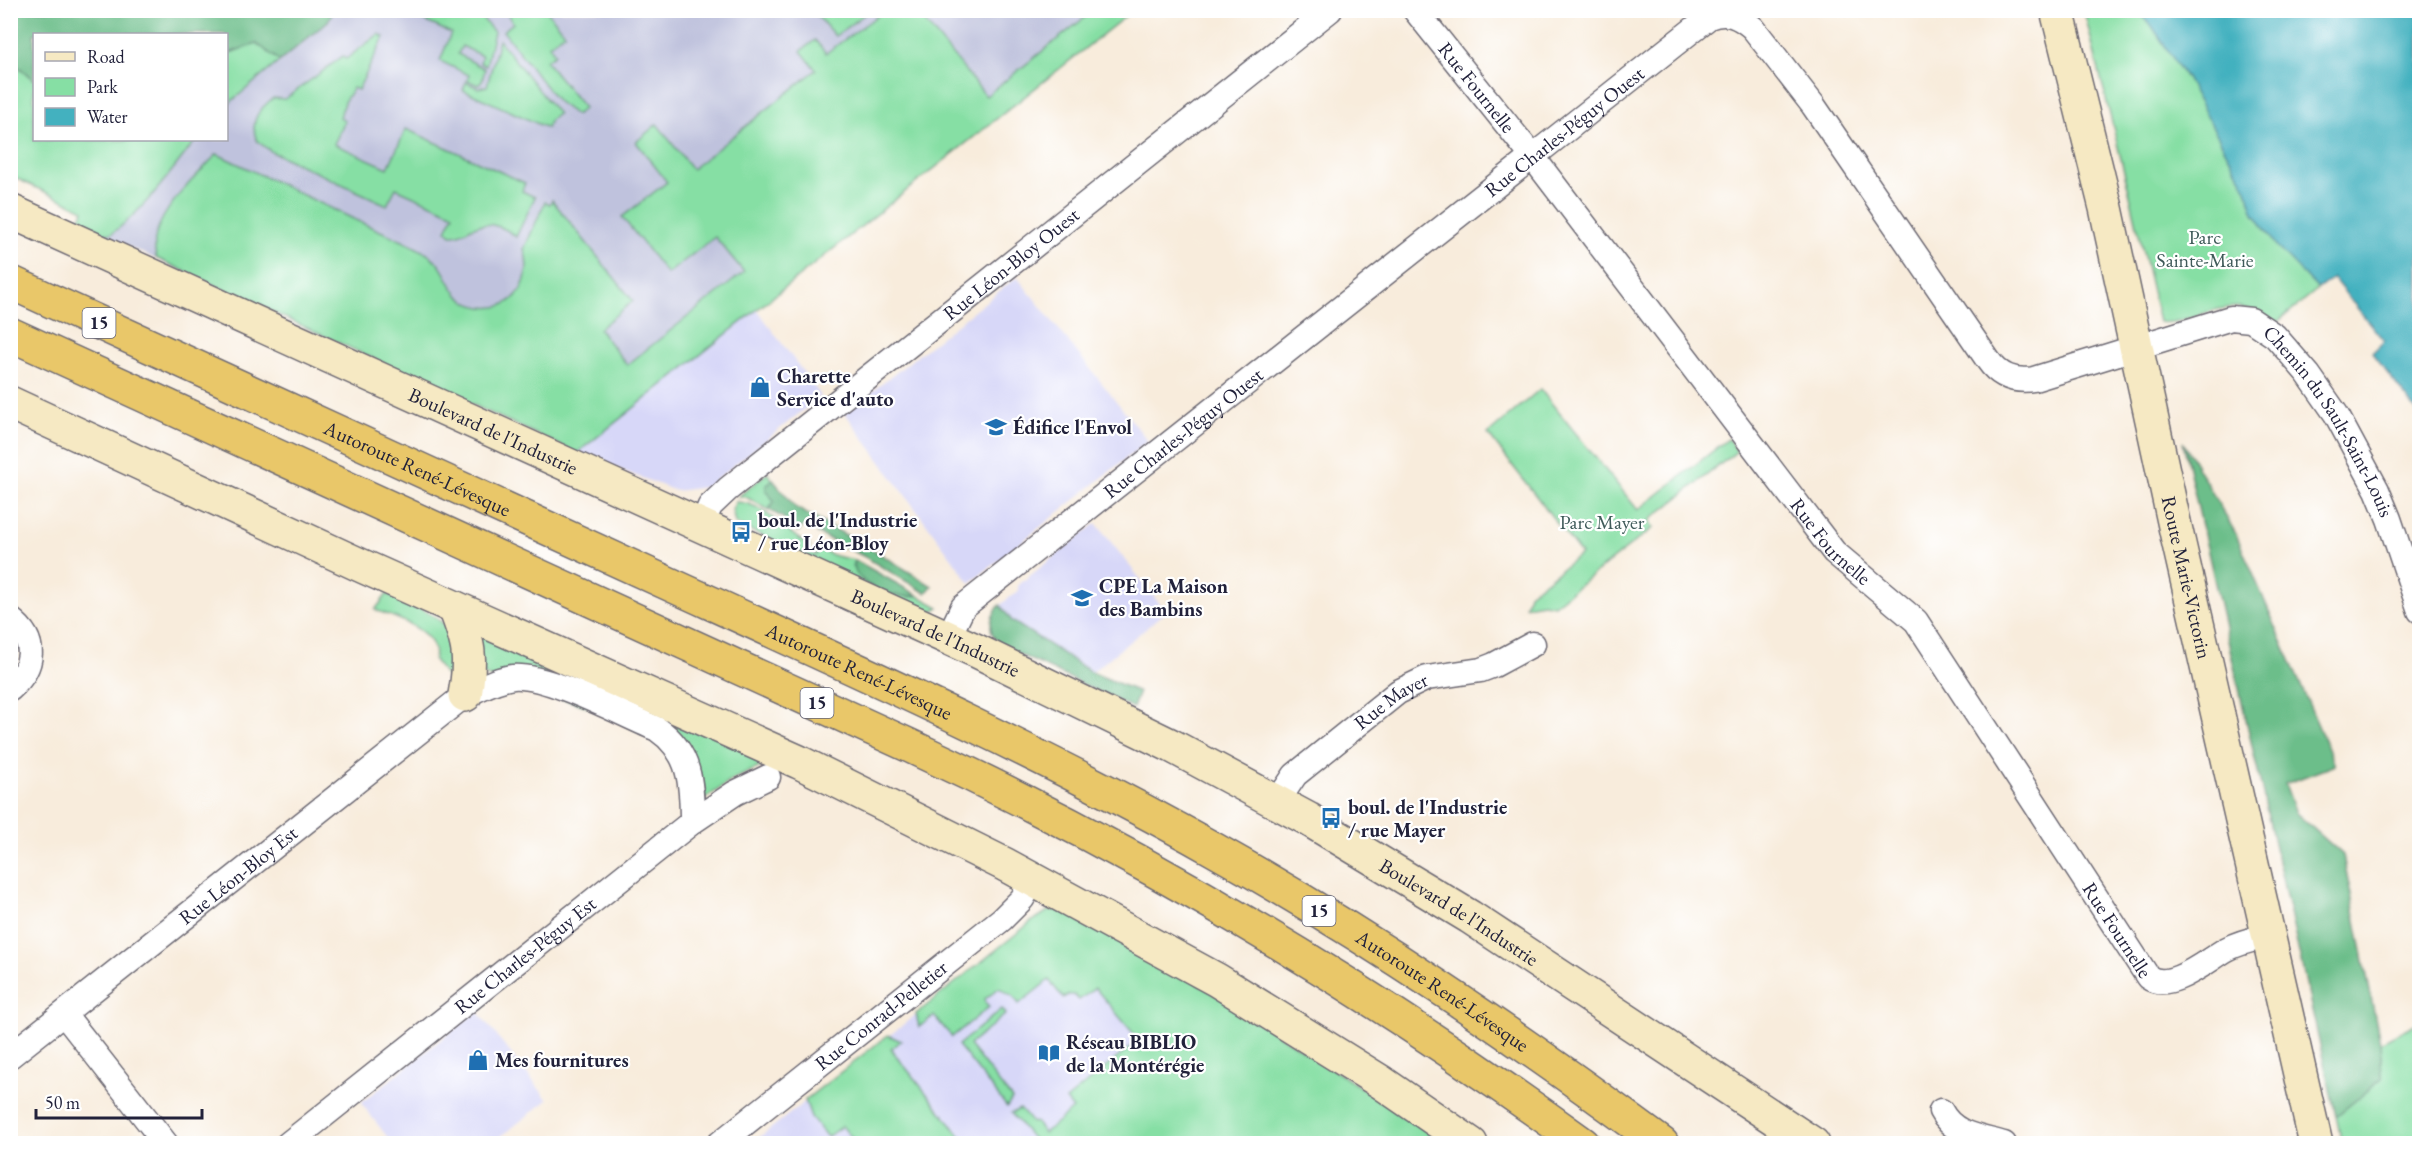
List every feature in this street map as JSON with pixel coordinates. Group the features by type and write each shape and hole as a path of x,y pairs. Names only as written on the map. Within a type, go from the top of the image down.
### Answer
{"highway":[{"name":"Autoroute René-Lévesque","path":"10,282 901,690 1082,778 1218,851 1379,948 1508,1033 1662,1143"},
{"name":"15","path":"10,334 899,740 1041,808 1192,890 1329,971 1425,1033 1583,1143"}],"street":[{"name":"Rue Léon-Bloy Ouest","path":"702,526 710,506 728,489 1330,10"},
{"name":"Rue Fournelle","path":"1415,10 1532,156 1834,552 1916,621 2148,977 2154,982 2169,981 2243,942 2268,936"},
{"name":"Route Marie-Victorin","path":"2057,10 2106,208 2316,1143"},
{"name":"Rue Charles-Péguy Ouest","path":"948,638 963,607 1532,156 1709,17 1718,14 1730,14 1742,19 1753,28 1814,105 1997,371 2016,380 2026,380 2136,347"},
{"name":"Boulevard de l'Industrie","path":"10,211 948,638 1111,715 1277,802 1470,917 1813,1143"},
{"name":"Chemin du Sault-Saint-Louis","path":"2136,347 2231,318 2250,320 2275,336 2324,396 2366,468 2389,519 2420,611"},
{"path":"10,403 455,608 799,762 1034,879 1217,980 1381,1082 1471,1143"},
{"path":"455,608 469,648 470,662 465,695"},
{"path":"10,619 21,627 28,639 31,657 22,676 10,689"},
{"name":"Rue Mayer","path":"1277,802 1295,775 1398,692 1427,678 1481,670 1533,644"},
{"name":"Rue Léon-Bloy Est","path":"10,1056 465,695 500,680 513,677 540,680 657,729 676,746 688,768 692,822"},
{"path":"768,777 799,762"},
{"name":"Rue Charles-Péguy Est","path":"288,1143 692,822 735,793 768,777"},
{"name":"Rue Conrad-Pelletier","path":"719,1143 1002,919 1022,899 1034,879"},
{"path":"64,1014 166,1143"},
{"path":"1941,1111 1949,1123 1963,1132 2004,1143"}],"shaded area":[{"path":"11,11 1132,11 577,453 77,223 84,210 11,176"},
{"name":"Édifice l'Envol","path":"1017,277 1148,441 970,583 845,413"},
{"path":"757,310 821,396 756,448 706,487 676,491 577,453"},
{"name":"CPE La Maison des Bambins","path":"1096,523 1166,612 1092,672 1012,621 1000,605 1018,591 1021,583"},
{"path":"1048,911 1448,1144 751,1144"},
{"path":"477,1011 548,1100 492,1143 392,1143 361,1103"}],"green space":[{"path":"11,10 333,11 328,21 280,61 256,43 228,54 228,33 33,33 33,79 11,60"},
{"path":"402,11 476,11 494,32 486,66 480,63 482,56 462,46 458,54 485,69 482,81 478,85 467,80 469,75 440,61 451,33"},
{"path":"511,11 547,11 565,33 549,45 555,54 546,61 584,108 576,115 557,101 503,31 513,23 507,14"},
{"path":"813,11 869,11 835,36"},
{"path":"884,11 916,11 986,96 1093,11 1132,11 577,453 156,258 155,239 164,216 189,183 217,154 421,250 442,268 462,299 482,307 494,307 505,304 520,291 527,271 524,249 545,202 550,204 552,200 633,301 599,329 627,365 744,272 715,237 667,274 622,217 667,182 636,142 657,124 692,169 816,70 801,51 815,40 826,53"},
{"name":"Parc Sainte-Marie","path":"2084,11 2136,11 2152,26 2186,78 2245,186 2254,213 2277,247 2318,289 2277,322 2254,310 2235,307 2215,310 2175,322 2159,322"},
{"path":"379,34 384,37 358,90 353,88 344,102 340,118 345,121 334,144 388,168 406,129 525,183 522,191 535,197 516,237 507,230 491,225 480,225 458,235 451,235 446,230 454,214 396,188 387,205 272,152 257,141 254,128 256,117 273,98 285,99 343,56 346,59"},
{"path":"499,40 558,114 550,120 547,128 463,90 466,82 478,88 487,86"},
{"path":"256,43 280,61 228,104 228,54"},
{"path":"10,60 33,79 33,141 195,141 135,214 111,234 100,233 77,223 84,210 11,176"},
{"name":"Parc Mayer","path":"1540,389 1638,510 1728,439 1737,451 1649,521 1653,528 1554,605 1543,603 1525,606 1529,594 1581,554 1488,434"},
{"path":"2183,442 2236,534 2335,765 2285,784 2296,813 2343,855 2380,1042 2382,1079 2336,1116"},
{"path":"767,473 773,480 766,486 774,501 769,510 746,497 738,497"},
{"path":"773,480 796,508 877,552 932,586 926,593 865,557 817,533 818,529 814,523 807,522 798,532 782,517 769,510 774,501 766,491 766,486"},
{"path":"736,502 746,503 765,512 810,546 808,552 816,555 819,549 835,556 855,560 853,566 911,597 917,595 939,607 931,612 922,612 735,523 732,509"},
{"path":"855,560 917,595 899,596 877,589 859,577 855,569"},
{"path":"387,594 427,612 451,633 456,652 453,685 434,660 434,650 423,633 404,621 375,610"},
{"path":"1000,605 1012,621 1091,672 1139,692 1133,708 1002,646 994,636 991,626 993,616"},
{"path":"474,629 773,761 734,779 700,802 680,734 483,675"},
{"path":"1062,909 1152,954 1448,1143 1036,1143 1011,1113 1020,1109 1044,1133 1073,1109 1066,1100 1139,1040 1095,988 1079,1000 1074,995 1063,998 1049,980 1019,1004 1013,996 999,988 984,1000 989,1007 952,1037 934,1016 919,1027 916,1014 1031,922 1048,911"},
{"path":"1002,1009 1006,1014 969,1045 1012,1099 1007,1107 958,1045"},
{"path":"2419,1022 2419,1143 2342,1143 2336,1116 2382,1079 2380,1042"},
{"path":"888,1035 901,1041 891,1049 966,1143 856,1143 842,1126 827,1137 811,1117 805,1100"}],"water":[{"path":"2136,11 2419,11 2419,414 2372,353 2384,341 2333,278 2318,289 2277,247 2254,213 2245,186 2186,78 2152,26"}],"place":[{"name":"Charette Service d'auto","path":"760,387"},
{"name":"Édifice l'Envol","path":"996,427"},
{"name":"boul. de l'Industrie / rue Léon-Bloy","path":"741,532"},
{"name":"CPE La Maison des Bambins","path":"1082,598"},
{"name":"boul. de l'Industrie / rue Mayer","path":"1331,818"},
{"name":"Réseau BIBLIO de la Montérégie","path":"1049,1053"},
{"name":"Mes fournitures","path":"478,1060"}]}
